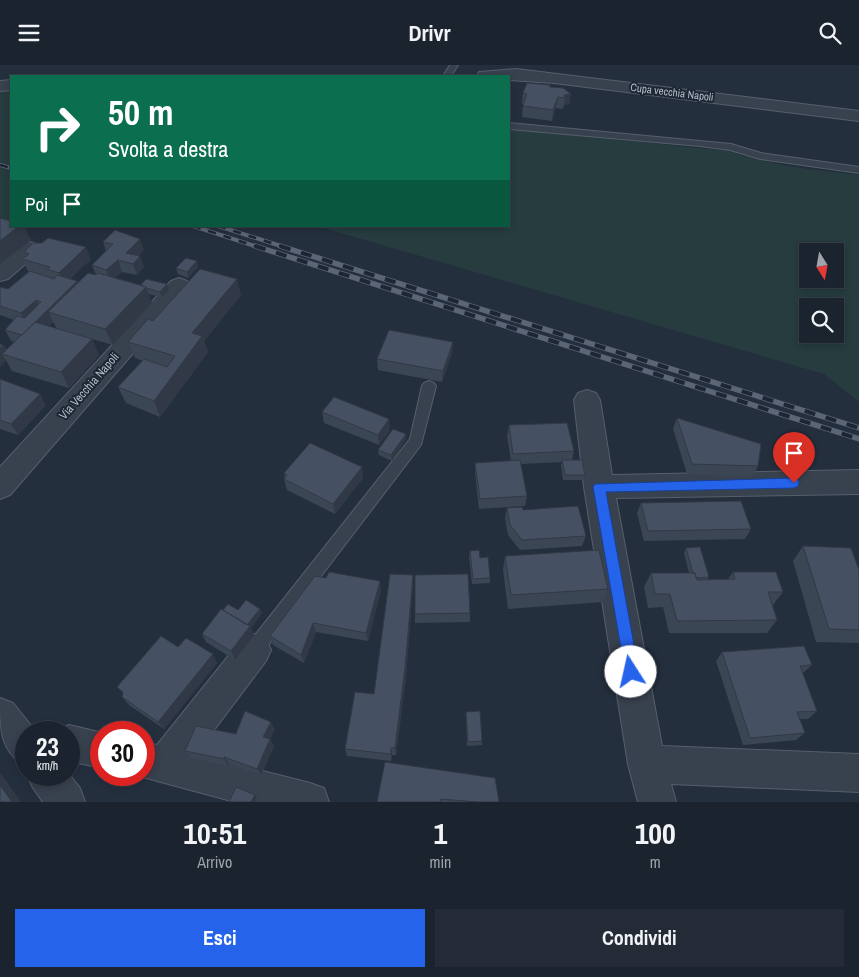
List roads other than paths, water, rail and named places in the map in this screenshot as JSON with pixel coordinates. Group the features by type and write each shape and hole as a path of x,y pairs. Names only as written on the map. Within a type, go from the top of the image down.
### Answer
{"street":[{"name":"Cupa vecchia Napoli","path":"500,75 516,74 554,77 859,116"},
{"path":"0,274 29,249"},
{"name":"Via Vecchia Napoli","path":"0,487 178,286"},
{"path":"587,400 599,487 647,764 657,802"},
{"path":"599,487 859,482"},
{"path":"155,762 254,651"},
{"path":"155,763 310,802"},
{"path":"647,764 859,773"},
{"path":"54,786 66,802"}],"lane":[{"path":"510,126 700,143 731,147 760,156 859,170"},
{"path":"254,651 416,441 430,386"}],"railway":[{"path":"0,165 10,168"},
{"path":"196,227 258,247"},
{"path":"221,227 284,247"},
{"path":"255,246 859,439"},
{"path":"280,246 859,428"}]}
